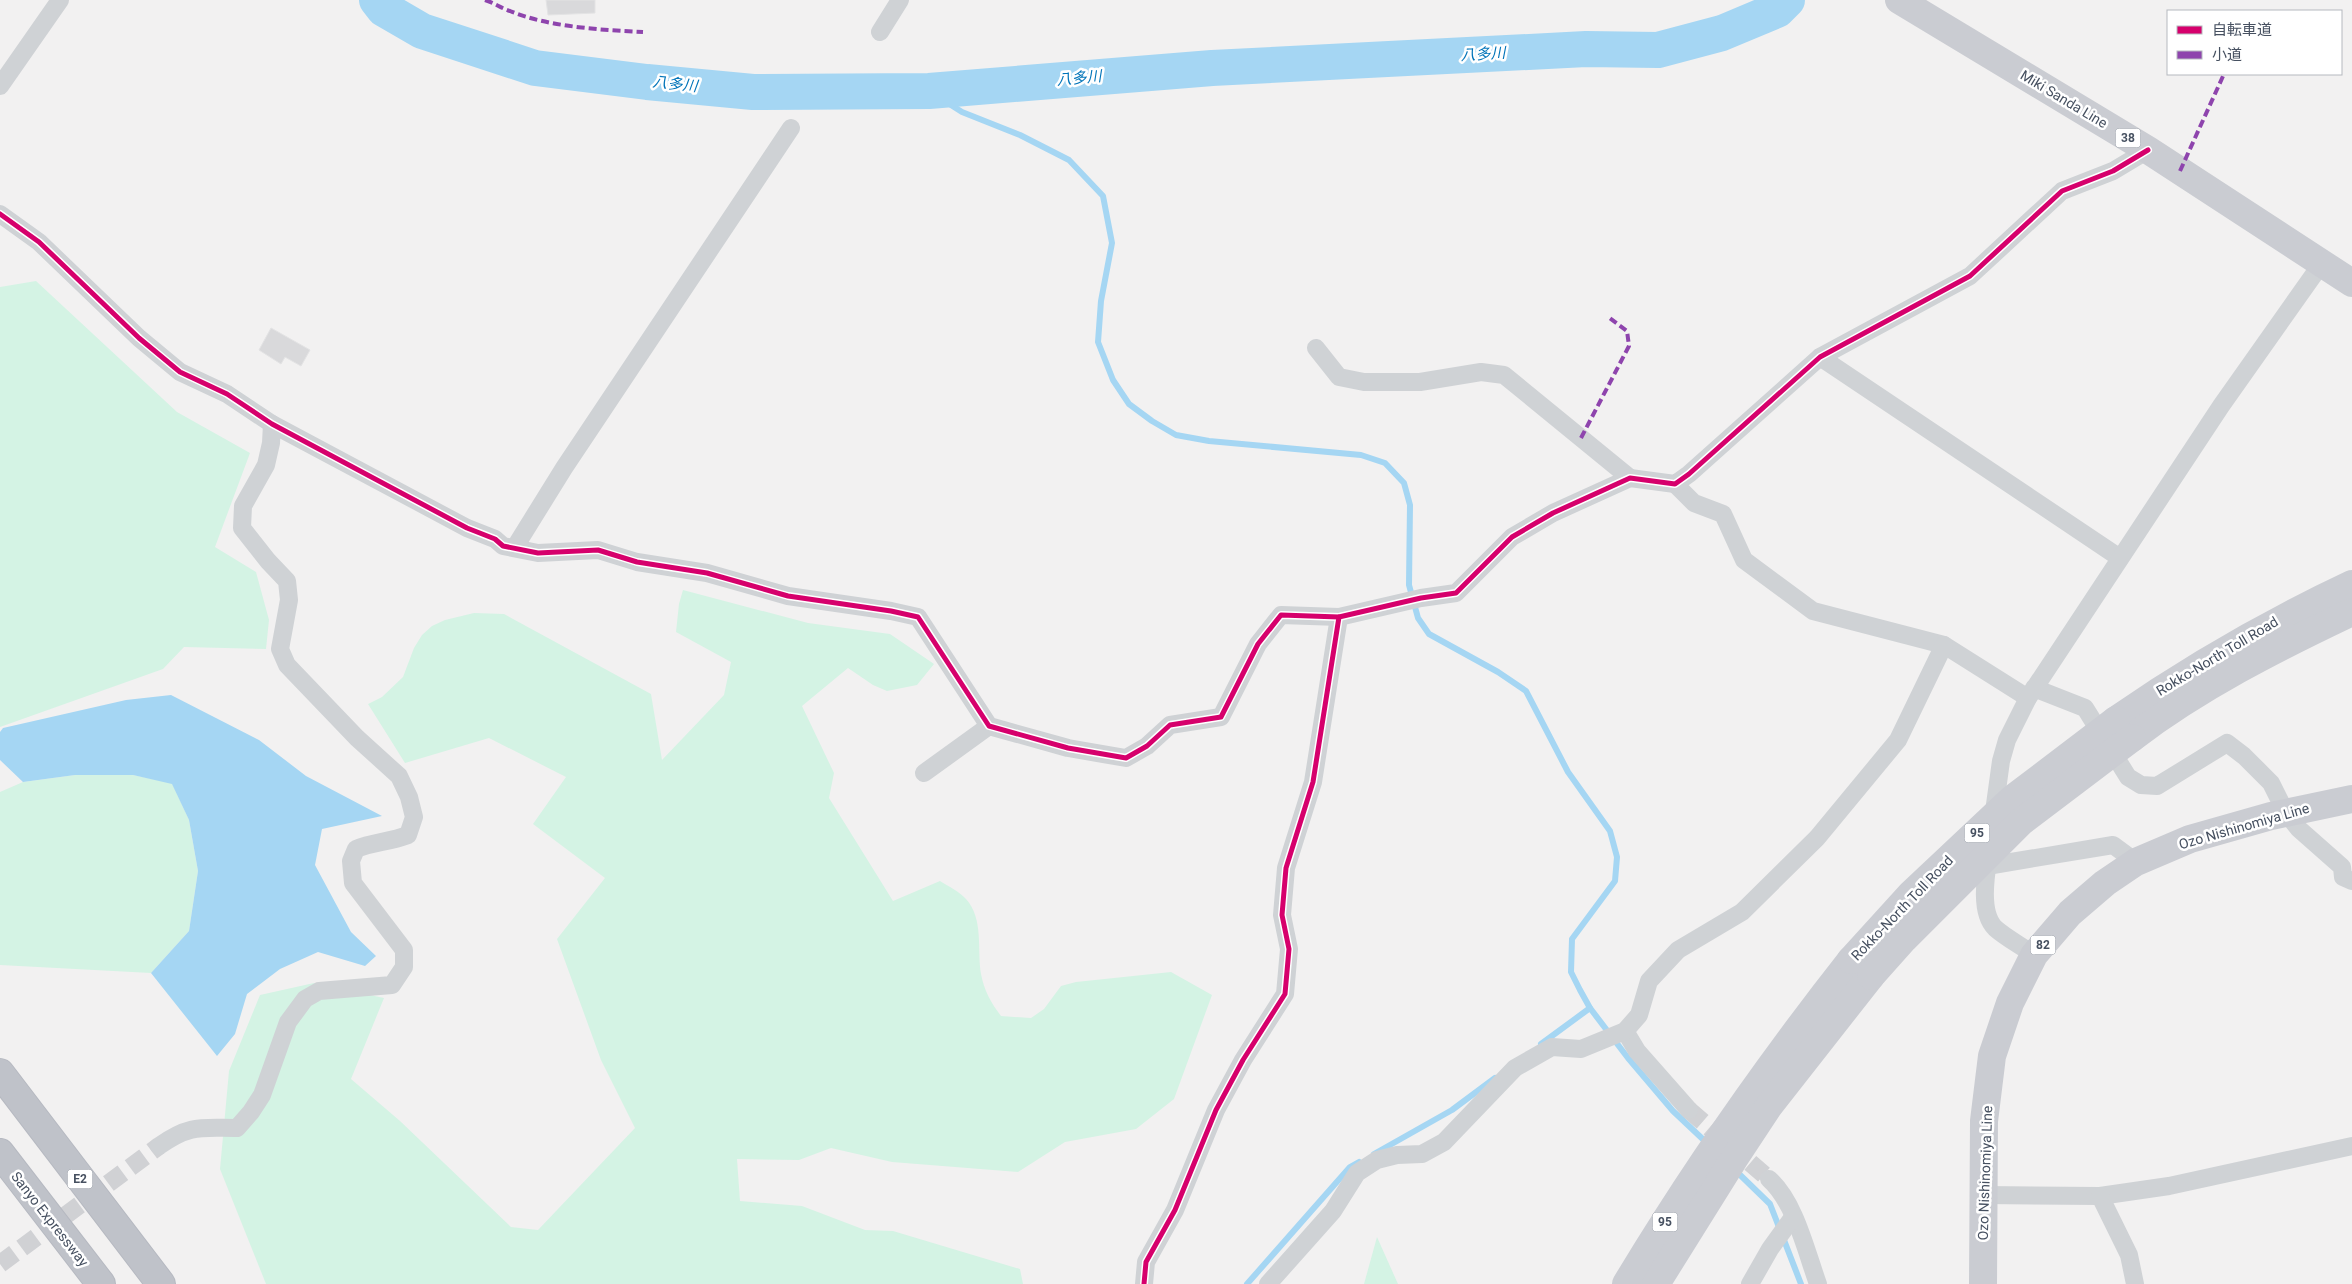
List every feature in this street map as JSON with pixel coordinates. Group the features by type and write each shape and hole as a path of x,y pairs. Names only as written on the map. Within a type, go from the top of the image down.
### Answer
{"highway":[{"name":"E2","path":"0,1073 161,1284"},
{"name":"Sanyo Expressway","path":"0,1153 101,1284"}],"main road":[{"name":"Miki Sanda Line","path":"1900,0 2148,150 2352,283"},
{"name":"Rokko-North Toll Road","path":"1626,1284 1720,1158 1770,1106 1861,968 1904,939 2021,822 2187,672 2291,612 2352,584"},
{"name":"Rokko-North Toll Road","path":"2124,729 2171,709 2300,637 2352,612"},
{"name":"Ozo Nishinomiya Line","path":"1983,1284 1984,1120 1992,1056 2010,1003 2034,955 2070,913 2105,883 2136,862 2190,839 2286,813 2352,799"},
{"name":"Rokko-North Toll Road","path":"1656,1284 1720,1158"}],"street":[{"path":"0,86 60,0"},
{"path":"880,32 900,0"},
{"path":"515,547 570,460 791,128"},
{"path":"1674,484 1689,474 1820,357 1970,276 2062,191 2114,171 2148,150"},
{"path":"0,214 39,242 139,338 180,372 227,394 272,424 406,493 467,528 495,540 503,546 538,553 598,550 637,562 707,573 788,596 891,611 918,618 989,726 1068,748 1126,758 1146,746 1170,725 1221,716 1258,644 1281,615 1339,617 1421,598 1456,593 1512,537 1553,513 1630,478"},
{"path":"2034,955 1993,927 1986,908 1984,888 2001,760 2007,740 2031,693 2120,558 2221,406 2322,263"},
{"path":"1316,348 1339,377 1364,382 1420,382 1481,372 1504,375 1630,478 1674,484 1694,503 1723,514 1744,560 1813,611 1944,645 2031,693 2085,708 2128,778 2141,785 2157,786 2227,743 2244,756 2270,783 2286,813 2299,829 2342,868 2343,877 2352,881"},
{"path":"1820,357 2120,558"},
{"path":"159,1146 178,1132 195,1128 237,1128 252,1112 262,1095 288,1022 305,999 319,990 392,985 404,967 404,950 377,918 353,883 351,861 356,849 367,844 390,842 408,835 414,817 409,797 399,776 343,724 287,664 280,648 289,600 287,581 268,561 242,528 243,506 266,465 271,443 272,424"},
{"path":"1144,1284 1146,1262 1175,1210 1216,1110 1243,1060 1285,994 1288,949 1282,915 1286,868 1313,782 1339,617"},
{"path":"1268,1284 1333,1211 1357,1173 1377,1160 1397,1155 1422,1154 1444,1142 1515,1068 1552,1047 1581,1049 1624,1031 1639,1015 1649,981 1678,950 1742,912 1817,838 1867,778 1898,740 1944,645"},
{"path":"924,773 989,726"},
{"path":"1987,866 2113,845 2136,862"},
{"path":"1624,1031 1637,1051 1689,1110"},
{"path":"1983,1195 2100,1196 2169,1186 2352,1146"},
{"path":"1769,1179 1779,1188 1818,1284"},
{"path":"2100,1196 2130,1254 2135,1284"},
{"path":"1750,1284 1773,1245 1792,1220"}],"green space":[{"path":"36,281 177,412 250,453 215,547 256,572 269,620 266,649 184,647 163,669 0,727 0,287"},
{"path":"683,590 808,623 890,634 934,664 917,685 887,691 873,685 848,668 802,706 834,773 829,798 893,901 940,881 966,899 972,907 978,925 981,974 984,985 991,1001 1001,1016 1031,1018 1044,1009 1061,986 1076,982 1171,972 1212,995 1174,1099 1136,1129 1065,1142 1018,1172 892,1162 831,1148 799,1160 737,1159 740,1201 802,1206 865,1230 893,1231 1020,1269 1023,1284 266,1284 220,1169 229,1071 260,995 314,983 384,998 351,1079 400,1121 511,1227 538,1230 635,1128 601,1060 557,939 605,878 533,824 566,777 489,738 405,763 368,704 382,697 403,677 414,648 422,635 432,626 445,620 474,613 504,614 651,694 662,760 724,695 731,662 676,632 679,604"},
{"path":"75,775 133,775 172,783 189,820 198,871 189,931 151,973 0,965 0,792 23,782"},
{"path":"1377,1237 1398,1284 1364,1284"}],"water":[{"path":"171,695 259,740 306,776 382,816 322,829 315,865 351,932 376,956 365,966 318,952 280,969 247,994 235,1034 217,1056 151,973 189,931 198,871 189,820 172,784 133,775 75,775 23,782 0,760 0,732 3,728 126,700"}],"building":[{"path":"546,0 595,0 595,13 548,15"},
{"path":"271,328 310,350 301,366 285,357 281,364 259,350"}],"waterway":[{"name":"八多川","path":"377,0 384,9 422,31 535,68 647,82 753,92 929,91 1212,68 1586,49 1658,50 1722,33 1777,10 1787,0"},
{"path":"929,91 962,112 1020,135 1069,160 1103,196 1112,243 1101,301 1098,342 1113,380 1129,404 1152,421 1176,435 1209,441 1361,455 1385,463 1404,483 1410,505 1409,585 1418,618 1429,634 1498,672 1526,691 1568,772 1610,831 1617,857 1615,881 1572,939 1571,972 1590,1008 1628,1058 1673,1111 1708,1144"},
{"path":"1541,1044 1590,1008"},
{"path":"1374,1154 1452,1110 1495,1078"},
{"path":"1247,1284 1350,1167 1359,1162"},
{"path":"1735,1170 1770,1204 1801,1284"}],"tunnel":[{"path":"1689,1110 1769,1179"},
{"path":"0,1264 159,1146"}],"marked path":[{"path":"485,0 507,10 541,21 593,29 643,32"},
{"path":"2180,171 2224,75"},
{"path":"1581,438 1629,346 1627,331 1607,316"}],"cycle path":[{"path":"1144,1284 1146,1262 1175,1210 1216,1110 1243,1060 1285,994 1289,949 1282,915 1286,868 1313,782 1339,617 1421,598 1456,593 1512,537 1553,513 1630,478 1675,484 1689,474 1820,357 1970,276 2062,191 2113,171 2148,150"},
{"path":"0,214 39,242 139,338 180,372 227,394 272,424 467,528 495,539 503,546 538,553 598,550 637,562 707,573 788,596 891,611 918,617 989,726 1068,748 1126,758 1147,746 1170,725 1221,717 1258,644 1281,615 1339,617"}]}
